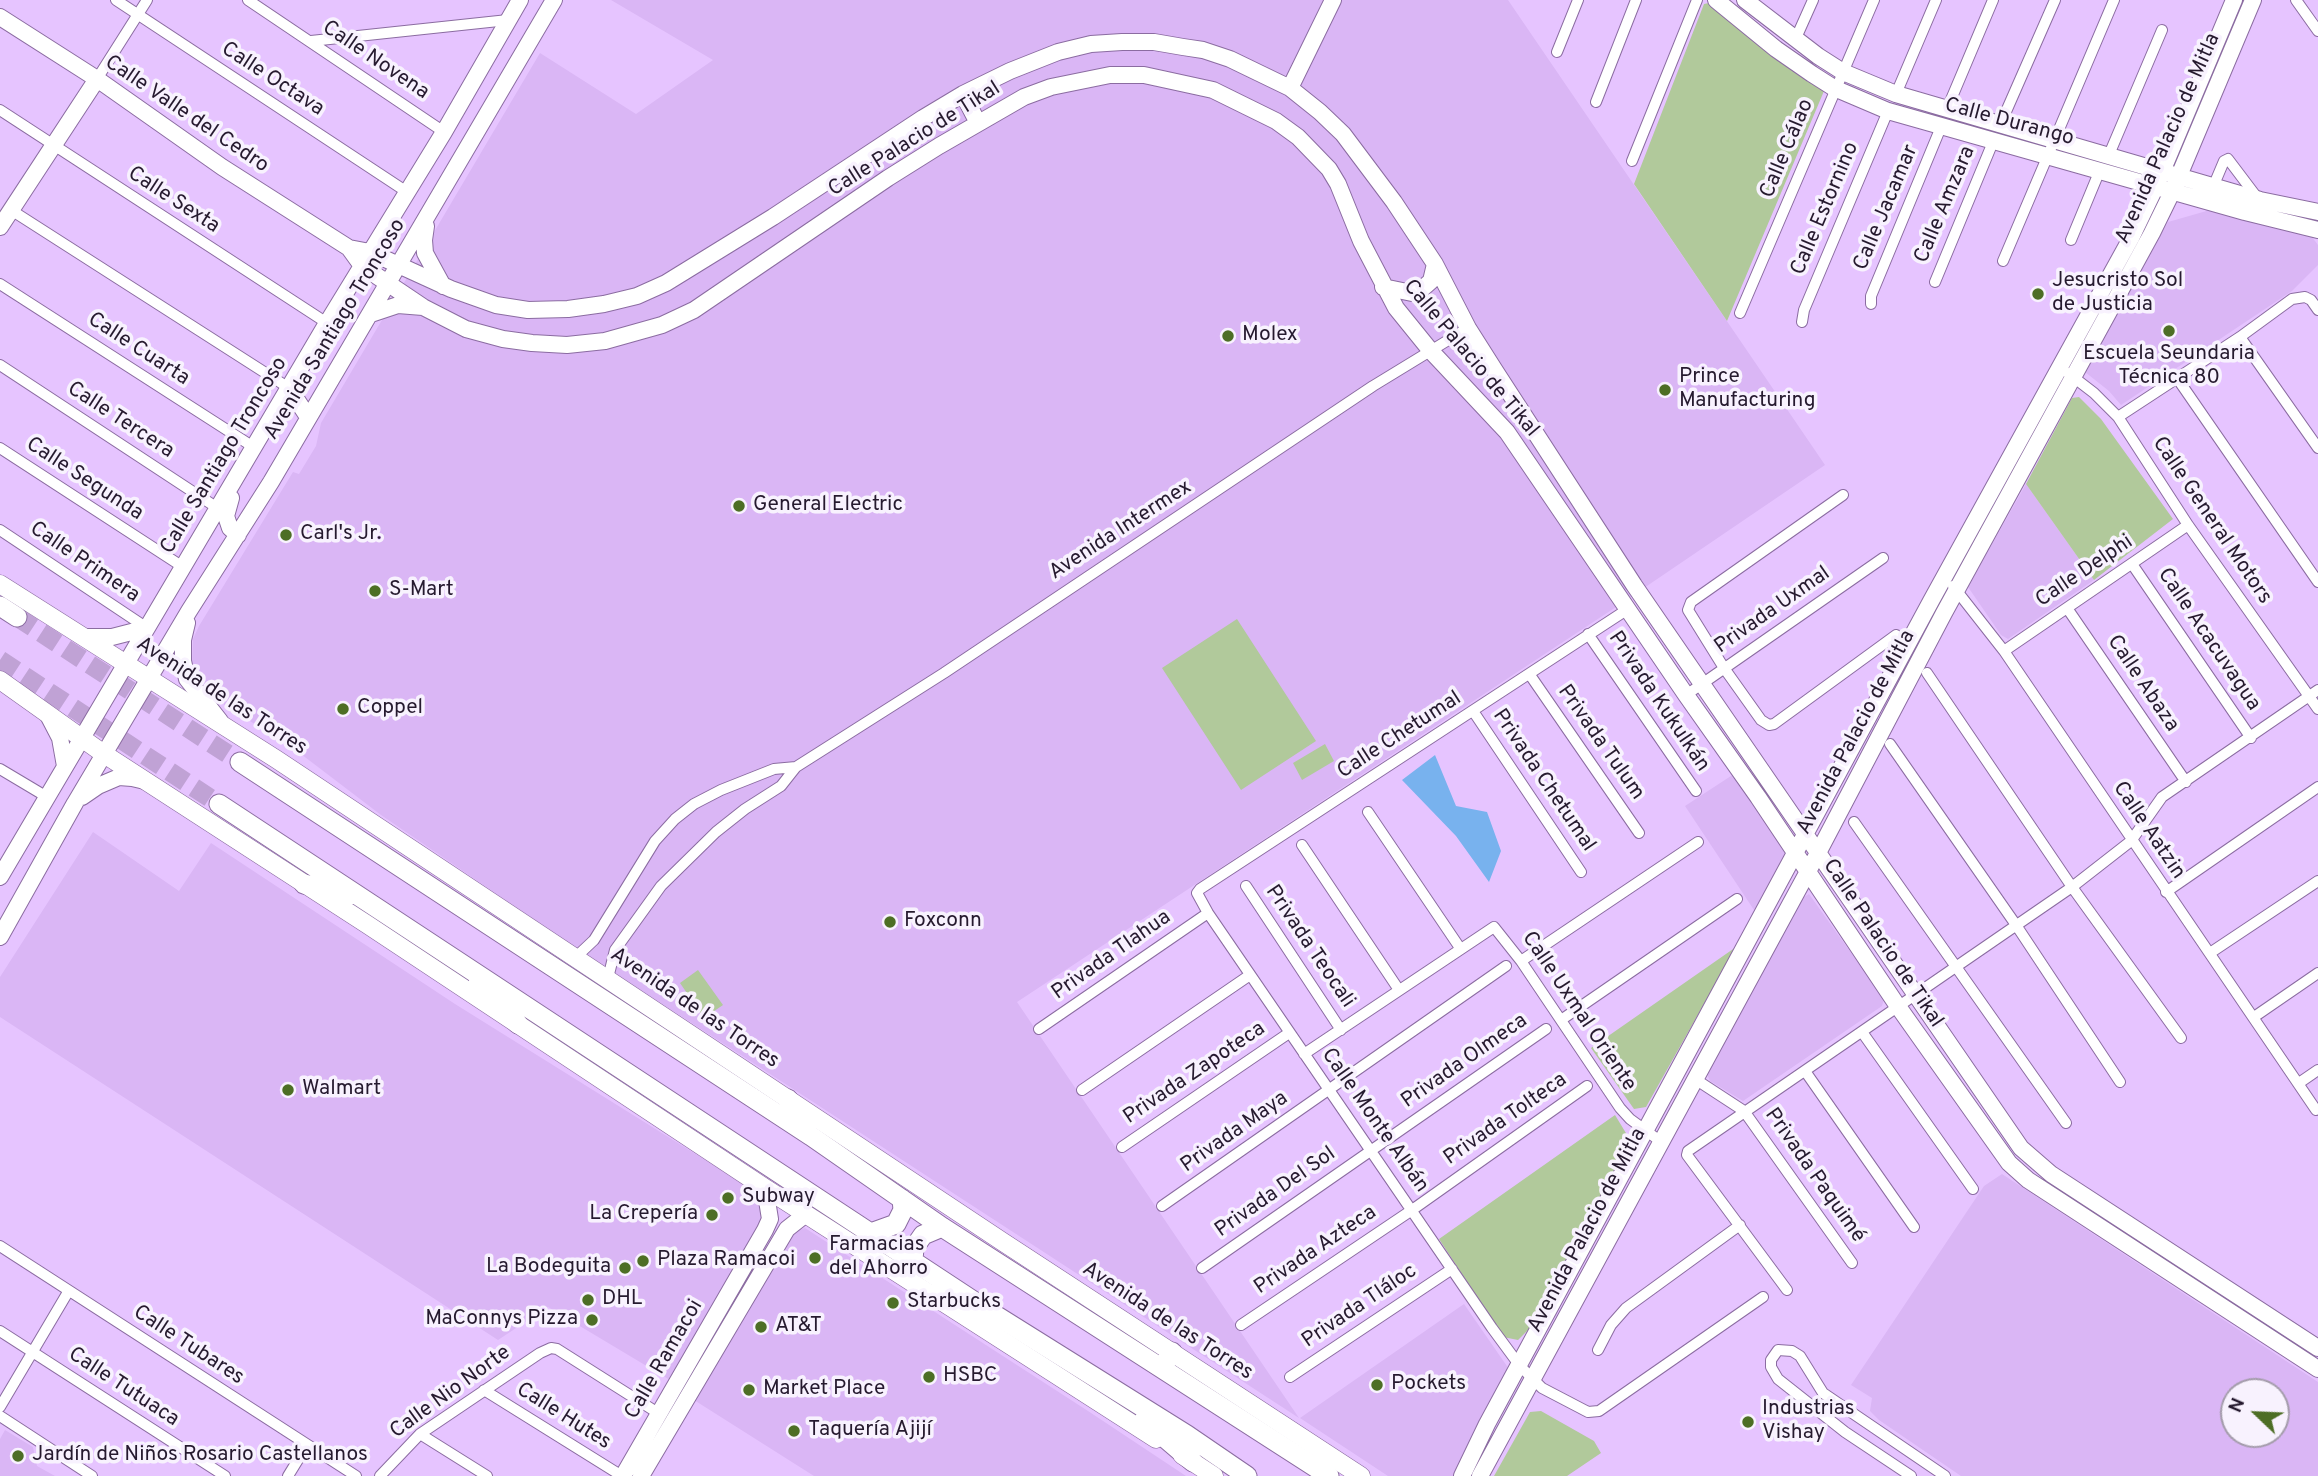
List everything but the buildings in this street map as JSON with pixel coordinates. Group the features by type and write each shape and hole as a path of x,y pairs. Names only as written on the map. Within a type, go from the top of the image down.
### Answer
{"highway":[{"path":"0,606 17,617"},
{"name":"Avenida de las Torres","path":"240,762 811,1136 942,1227 1167,1360 1329,1476"},
{"path":"219,804 984,1308 1187,1435 1247,1476"},
{"path":"304,884 364,898"},
{"path":"450,954 518,1024"},
{"path":"788,1099 811,1136"},
{"path":"871,1233 896,1224 903,1210 902,1199"},
{"path":"913,1260 915,1248 923,1235 942,1227"},
{"path":"931,1295 984,1308"},
{"path":"1103,1384 1193,1462"}],"main road":[{"name":"Avenida Santiago Troncoso","path":"366,259 444,132 520,0"},
{"name":"Avenida Santiago Troncoso","path":"149,678 371,314 554,0"},
{"path":"1290,88 1333,0"},
{"name":"Calle Durango","path":"1716,0 1776,49 1834,89 1888,111 1993,142 2047,156 2104,163"},
{"name":"Avenida Palacio de Mitla","path":"1462,1476 1487,1424 1795,852 2131,238 2234,0"},
{"name":"Avenida Palacio de Mitla","path":"1480,1476 1818,853 2176,183 2253,0"},
{"name":"Calle Durango","path":"1750,2 1818,56 1843,72 1896,94 2054,139 2104,163 2158,179 2213,187 2318,212"},
{"name":"Calle Valle del Cedro","path":"0,16 97,79 222,167 366,259 389,283"},
{"name":"Calle Palacio de Tikal","path":"399,267 496,305 528,310 580,307 637,296 666,283 707,258 963,94 1058,52 1091,44 1154,42 1203,50 1290,88 1320,112 1357,152 1394,202 1434,264 1468,328 1553,462 1701,685 2010,1133 2034,1160 2318,1348"},
{"name":"Calle Palacio de Tikal","path":"389,283 438,315 466,329 503,340 567,345 605,341 662,325 694,310 888,178 1024,97 1051,87 1110,75 1144,75 1213,90 1276,121 1298,137 1329,169 1338,184 1361,242 1396,308 1430,350 1507,432 1897,1005 2018,1173 2318,1369"},
{"path":"0,227 97,79"},
{"path":"963,94 978,123"},
{"name":"Calle Durango","path":"2176,183 2245,212 2318,230"},
{"path":"428,216 425,253 447,287 438,315"},
{"name":"Calle Valle del Cedro","path":"366,259 399,267"},
{"name":"Calle Santiago Troncoso","path":"82,738 366,259"},
{"path":"1384,287 1412,293 1423,288 1430,281 1434,264"},
{"path":"371,314 398,305 423,307"},
{"path":"289,388 308,417"},
{"path":"238,535 230,528 226,516 240,473"},
{"name":"Avenida de las Torres","path":"0,584 127,663 608,978 1003,1242 1167,1360 1361,1476"},
{"path":"189,611 183,640 183,661 187,679 223,726"},
{"path":"84,637 112,637 148,628"},
{"path":"0,937 149,678"},
{"path":"0,681 104,754 765,1188 1214,1476"},
{"path":"47,713 60,738 65,766"},
{"path":"0,877 82,738"},
{"path":"75,803 98,786 120,777 150,783"},
{"path":"2018,1173 2034,1160"},
{"path":"765,1188 770,1219 782,1219 787,1229"},
{"name":"Calle Ramacoi","path":"641,1476 787,1229 806,1214"},
{"name":"Calle Ramacoi","path":"622,1476 770,1219"}],"street":[{"name":"Calle Octava","path":"116,0 407,192"},
{"path":"97,79 147,0"},
{"name":"Calle Novena","path":"248,0 444,132"},
{"path":"1557,52 1578,0"},
{"path":"1596,102 1636,0"},
{"path":"1632,161 1697,0"},
{"path":"1796,38 1813,0"},
{"name":"Calle Cálao","path":"1740,313 1874,0"},
{"path":"1896,94 1936,0"},
{"path":"1947,109 1993,0"},
{"path":"2001,123 2054,0"},
{"path":"2003,261 2114,0"},
{"path":"2297,0 2318,31"},
{"path":"311,41 508,20"},
{"path":"2071,240 2162,30"},
{"name":"Calle Sexta","path":"0,110 327,323"},
{"name":"Calle Estornino","path":"1802,322 1804,310 1888,111"},
{"name":"Calle Jacamar","path":"1871,304 1871,296 1941,127"},
{"name":"Calle Amzara","path":"1935,282 1993,142"},
{"path":"2213,187 2224,161 2228,159 2260,200"},
{"path":"11,211 289,388"},
{"name":"Calle Cuarta","path":"0,284 255,448"},
{"path":"2118,417 2240,337 2292,299 2305,297 2311,300 2318,310"},
{"name":"Avenida Intermex","path":"608,978 615,950 662,886 716,832 744,809 781,786 796,767 944,673 1430,350 1468,328"},
{"path":"2240,337 2318,448"},
{"name":"Calle Tercera","path":"0,365 219,509"},
{"name":"Calle General Motors","path":"2059,368 2074,377 2118,417 2188,525 2314,693 2318,709"},
{"path":"2177,379 2318,582"},
{"name":"Calle Segunda","path":"0,448 183,567"},
{"path":"1843,495 1689,604 1688,610 1724,668 1765,724 1774,724 1896,635"},
{"name":"Calle Delphi","path":"2004,651 2188,525"},
{"name":"Calle Primera","path":"0,530 148,628"},
{"name":"Privada Uxmal","path":"1686,695 1882,558"},
{"name":"Calle Acacuvagua","path":"2132,564 2251,738"},
{"name":"Calle Aatzin","path":"1945,575 2004,651 2316,1110"},
{"name":"Calle Abaza","path":"2067,608 2186,782"},
{"name":"Calle Chetumal","path":"1198,897 1200,889 1628,609"},
{"name":"Privada Kukulkán","path":"1588,634 1696,791"},
{"path":"1927,673 2072,887 2181,1038"},
{"name":"Privada Tulum","path":"1530,675 1639,833"},
{"path":"1787,1290 1687,1153 1897,1005 2072,887 2131,841 2156,803 2314,693"},
{"name":"Privada Chetumal","path":"1473,711 1581,872"},
{"path":"1890,744 2016,925 2120,1082"},
{"name":"Avenida Intermex","path":"576,957 594,940 655,841 675,820 694,804 721,790 774,769 796,767"},
{"path":"0,769 47,797"},
{"path":"2166,892 2318,787"},
{"path":"1304,1054 1460,948 1368,812"},
{"path":"1854,822 2066,1123"},
{"path":"1521,961 1698,842"},
{"path":"1303,845 1399,990"},
{"path":"2210,953 2318,881"},
{"name":"Privada Teocali","path":"1246,886 1341,1030"},
{"name":"Calle Monte Albán","path":"1198,897 1452,1269 1520,1366 1542,1388 1581,1409 1599,1411 1763,1297"},
{"path":"1561,1020 1737,899"},
{"name":"Privada Tlahua","path":"1039,1029 1208,914"},
{"name":"Calle Uxmal Oriente","path":"1460,948 1490,927 1499,931 1620,1108 1630,1119 1660,1141"},
{"name":"Privada Maya","path":"1162,1206 1506,966"},
{"path":"2254,1017 2318,973"},
{"path":"1082,1090 1250,975"},
{"name":"Privada Olmeca","path":"1372,1150 1546,1029"},
{"path":"1862,1031 1973,1189"},
{"name":"Privada Zapoteca","path":"1122,1147 1289,1033"},
{"path":"2299,1083 2318,1070"},
{"path":"1805,1071 1914,1227"},
{"path":"1695,1079 1744,1111"},
{"name":"Privada Tolteca","path":"1412,1210 1587,1086"},
{"name":"Privada Paquimé","path":"1744,1111 1852,1263"},
{"name":"Privada Del Sol","path":"1202,1268 1372,1150"},
{"name":"Privada Azteca","path":"1241,1325 1412,1210"},
{"path":"1598,1350 1611,1325 1626,1308 1740,1225"},
{"name":"Calle Tubares","path":"0,1246 356,1476"},
{"name":"Privada Tláloc","path":"1290,1377 1452,1269"},
{"path":"0,1408 68,1292"},
{"name":"Calle Tutuaca","path":"0,1331 225,1476"},
{"name":"Calle Nio Norte","path":"380,1476 420,1434 551,1348 557,1349 659,1413"},
{"path":"1911,1476 1845,1432 1778,1379 1770,1367 1778,1350 1792,1350 1800,1356 1823,1393 1945,1476"},
{"name":"Calle Hutes","path":"484,1390 622,1476"},
{"path":"0,1416 92,1476"},
{"path":"420,1434 487,1476"},
{"path":"288,1476 307,1445"}],"shaded area":[{"path":"611,0 1508,0 1825,465 1616,607 1017,1002 1299,1418 564,940 381,815 297,751 206,693 195,674 192,663 193,639 199,626 293,472 299,474 316,446 321,423 540,53 636,114 713,60"},
{"name":"Escuela Seundaria Técnica 80","path":"2210,210 2312,237 2318,245 2318,265 2292,291 2121,405 2109,391 2085,372 2168,222"},
{"path":"2026,484 2094,580 2008,639 2001,635 1968,587"},
{"path":"1734,774 1785,850 1785,862 1756,913 1685,806"},
{"path":"93,832 179,891 211,843 455,1004 779,1206 670,1380 548,1307 498,1340 0,1017 0,977"},
{"path":"1809,894 1884,999 1882,1006 1743,1101 1710,1081 1706,1072 1796,902"},
{"path":"2002,1174 2318,1382 2318,1476 1961,1476 1879,1420 1870,1411 1872,1398 1851,1385 1984,1186"},
{"path":"805,1228 1186,1476 814,1476 694,1400 795,1232"},
{"path":"1464,1304 1511,1372 1456,1476 1388,1476 1300,1418"},
{"name":"Jardín de Niños Rosario Castellanos","path":"5,1430 33,1447 37,1466 55,1476 0,1476 0,1439"}],"green space":[{"path":"1709,3 1824,91 1727,321 1634,184 1704,4"},
{"path":"2079,397 2101,419 2173,519 2094,580 2026,484 2072,398"},
{"path":"1237,619 1316,741 1241,790 1162,668"},
{"path":"1325,744 1334,761 1302,780 1293,763"},
{"path":"1736,947 1646,1107 1634,1109 1591,1048"},
{"path":"698,970 723,1005 704,1018 680,983"},
{"path":"1615,1115 1632,1143 1530,1328 1518,1340 1503,1337 1439,1239"},
{"path":"1541,1411 1594,1441 1601,1453 1567,1476 1494,1476 1530,1412"}],"water":[{"path":"1435,755 1456,806 1487,812 1501,851 1489,882 1456,836 1402,780"}],"tunnel":[{"path":"17,617 240,762"},
{"path":"0,660 219,804"}],"place":[{"name":"Jesucristo Sol de Justicia","path":"2038,294"},
{"name":"Escuela Seundaria Técnica 80","path":"2169,331"},
{"name":"Molex","path":"1228,336"},
{"name":"Prince Manufacturing","path":"1665,390"},
{"name":"General Electric","path":"739,506"},
{"name":"Carl's Jr.","path":"286,535"},
{"name":"S-Mart","path":"375,591"},
{"name":"Coppel","path":"343,709"},
{"name":"Foxconn","path":"890,922"},
{"name":"Walmart","path":"288,1090"},
{"name":"Subway","path":"728,1198"},
{"name":"La Crepería","path":"712,1215"},
{"name":"Farmacias del Ahorro","path":"815,1258"},
{"name":"Plaza Ramacoi","path":"643,1261"},
{"name":"La Bodeguita","path":"625,1268"},
{"name":"DHL","path":"588,1300"},
{"name":"Starbucks","path":"893,1303"},
{"name":"MaConnys Pizza","path":"592,1320"},
{"name":"AT&T","path":"761,1327"},
{"name":"HSBC","path":"929,1377"},
{"name":"Pockets","path":"1377,1385"},
{"name":"Market Place","path":"749,1390"},
{"name":"Industrias Vishay","path":"1748,1422"},
{"name":"Taquería Ajijí","path":"794,1431"},
{"name":"Jardín de Niños Rosario Castellanos","path":"18,1456"}]}
